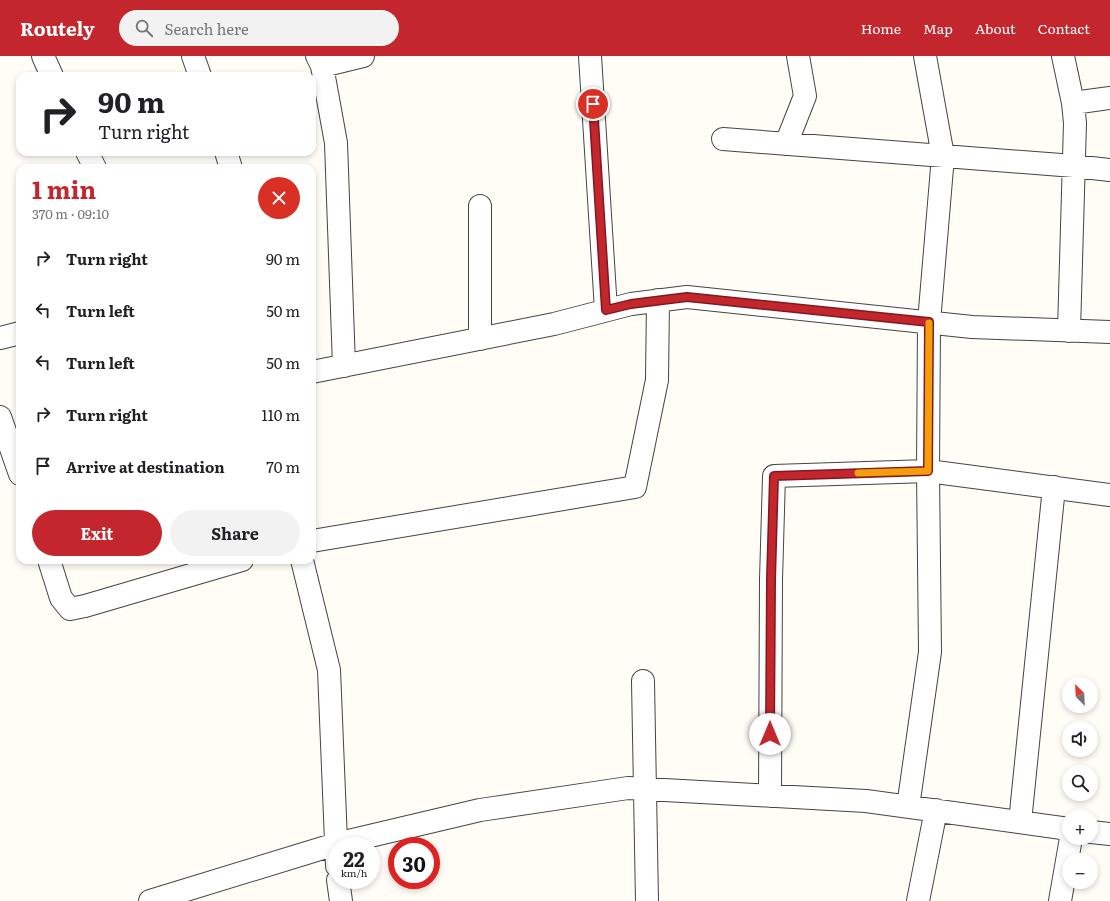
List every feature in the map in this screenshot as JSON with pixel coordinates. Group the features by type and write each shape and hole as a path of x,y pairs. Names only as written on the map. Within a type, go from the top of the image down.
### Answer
{"street":[{"path":"43,56 50,72"},
{"path":"193,56 199,72"},
{"path":"344,366 336,143 319,61 363,56"},
{"path":"590,56 606,310"},
{"path":"786,144 805,96 798,56"},
{"path":"908,807 930,652 928,471 929,322 943,156 925,56"},
{"path":"1063,56 1073,102 1075,123 1069,331"},
{"path":"1073,102 1110,98"},
{"path":"723,139 1110,170"},
{"path":"480,206 480,339"},
{"path":"316,371 554,324 631,304 687,297 972,327 1110,332"},
{"path":"316,540 635,487 658,380 658,300"},
{"path":"0,338 16,334"},
{"path":"0,417 16,463"},
{"path":"770,796 771,580 774,476 928,471 1110,495"},
{"path":"1020,822 1054,487"},
{"path":"49,564 61,598 70,609 85,606 228,564"},
{"path":"303,564 329,670 336,837"},
{"path":"643,681 647,901"},
{"path":"366,837 480,810 628,788 866,801 1062,828"},
{"path":"918,901 936,810"},
{"path":"1098,833 1110,834"},
{"path":"1060,901 1070,845"},
{"path":"150,901 328,846"},
{"path":"339,889 341,901"}],"slow traffic":[{"path":"858,473 928,471 929,323"}],"route":[{"path":"593,104 606,310 631,304 687,297 929,322 928,471 774,476 771,580 770,734"}]}
